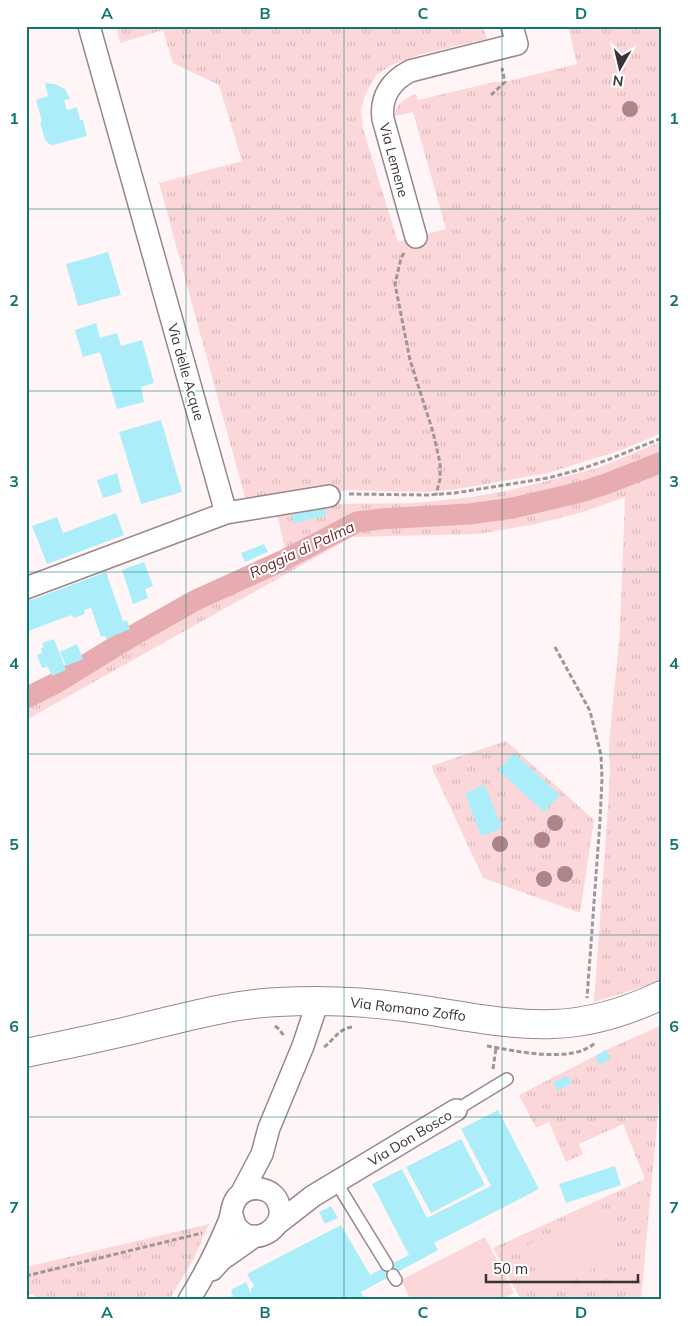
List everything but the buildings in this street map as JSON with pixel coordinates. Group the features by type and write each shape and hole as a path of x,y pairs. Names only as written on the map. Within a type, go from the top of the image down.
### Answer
{"street":[{"name":"Via delle Acque","path":"89,26 226,513"},
{"name":"Via Lemene","path":"416,237 383,119 382,109 387,92 395,81 410,71 517,44 512,26"},
{"path":"26,588 226,513 329,496"},
{"name":"Via Romano Zoffo","path":"26,1054 151,1026 316,1008 536,1039 572,1039 628,1009 662,995"},
{"path":"594,1027 624,1027 662,1007"},
{"path":"277,1224 280,1219 280,1206 271,1193 262,1154 269,1128 303,1046 316,1008"},
{"name":"Via Don Bosco","path":"190,1298 221,1260 255,1236 268,1234 277,1224 313,1196 456,1110"},
{"name":"Via Don Bosco","path":"190,1298 218,1246 232,1215 236,1200 262,1154"},
{"path":"242,1192 255,1188 271,1193 313,1196"},
{"path":"232,1215 236,1226 244,1233 255,1236"}],"lane":[{"name":"Via Don Bosco","path":"456,1110 507,1079"},
{"path":"336,1182 392,1274"}],"path":[{"path":"491,95 505,82 500,60"},
{"path":"416,237 401,258 395,284 410,360 433,432 440,463 440,479 436,495"},
{"path":"329,496 350,494 436,495 548,478 578,470 662,438"},
{"path":"555,647 590,711 600,754 602,779 594,1027"},
{"path":"326,1048 338,1033 346,1028 357,1027"},
{"path":"480,1044 496,1048"},
{"path":"26,1276 201,1233 232,1215"}],"green space":[{"path":"116,26 483,26 487,39 421,54 394,64 377,74 366,93 361,109 363,129 398,242 446,229 413,112 395,116 397,108 408,97 416,94 418,100 494,82 505,82 577,64 568,26 662,26 662,433 621,450 548,473 458,489 428,492 348,490 247,505 159,183 242,161 219,85 173,63 163,30 120,43"},
{"path":"662,441 662,454 583,483 528,497 473,507 434,511 387,511 365,514 349,519 286,553 277,515 329,504 416,503 472,497 511,490 598,468"},
{"path":"662,465 662,981 594,1002 610,772 609,744 620,631 625,497 583,512 536,524 478,534 352,537 26,720 26,704 141,637 354,528 515,514 611,488"},
{"path":"506,741 594,820 580,913 483,878 431,766"},
{"path":"662,1025 662,1070 641,1300 521,1300 493,1248 645,1179 623,1124 579,1144 583,1154 566,1162 549,1122 536,1128 519,1095 595,1056 599,1064 610,1059 606,1050"},
{"path":"601,1211 621,1256 545,1290 525,1246"},
{"path":"209,1224 193,1260 169,1300 35,1300 34,1294 26,1296 26,1267"},
{"path":"485,1237 514,1293 500,1300 411,1300 401,1280"}],"waterway":[{"name":"Roggia di Palma","path":"26,698 56,683 134,635 196,600 284,560 357,522 469,514 513,508 581,492 662,462"}]}
